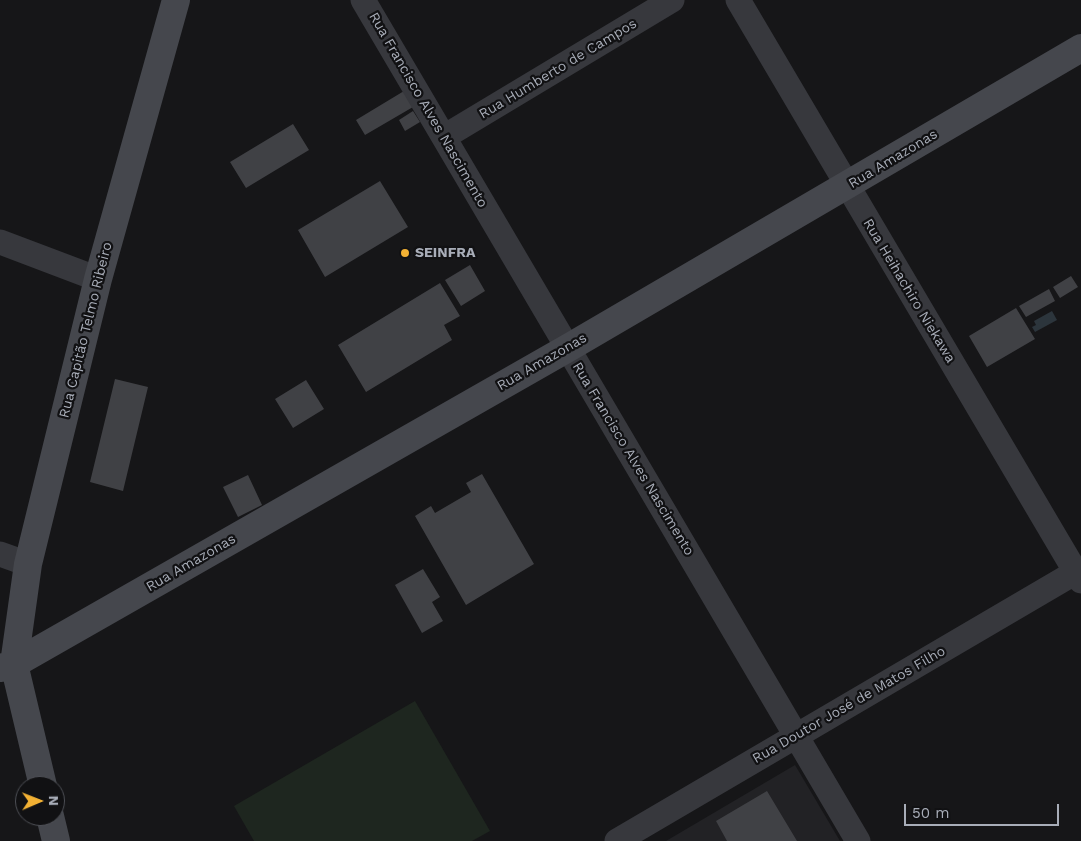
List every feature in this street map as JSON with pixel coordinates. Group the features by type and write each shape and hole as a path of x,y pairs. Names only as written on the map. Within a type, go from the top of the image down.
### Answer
{"street":[{"name":"Rua Capitão Telmo Ribeiro","path":"7,666 28,564 98,279 176,0"},
{"name":"Rua Francisco Alves Nascimento","path":"363,0 858,841"},
{"name":"Rua Humberto de Campos","path":"444,137 672,0"},
{"name":"Rua Heihachiro Niekawa","path":"738,0 1079,574"},
{"name":"Rua Amazonas","path":"7,666 568,348 1081,48"},
{"path":"0,242 98,279"},
{"path":"0,554 28,564"},
{"name":"Rua Doutor José de Matos Filho","path":"617,841 1079,574"},
{"path":"7,666 40,776"},
{"path":"52,826 56,841"}],"shaded area":[{"path":"1052,311 1057,320 1035,332 1032,327 1036,325 1034,321"},
{"path":"415,701 490,831 472,841 254,841 234,806"},
{"path":"795,765 840,841 666,841"}],"building":[{"path":"404,91 413,107 365,135 356,120"},
{"path":"413,111 420,122 405,131 399,120"},
{"path":"293,124 309,150 246,188 230,162"},
{"path":"380,181 408,227 325,277 298,230"},
{"path":"470,265 485,291 461,306 445,280"},
{"path":"1071,276 1078,287 1060,298 1053,287"},
{"path":"440,283 460,316 444,325 452,340 366,392 338,345"},
{"path":"1049,289 1055,301 1026,317 1019,306"},
{"path":"1016,308 1035,339 987,367 969,336"},
{"path":"115,379 148,387 123,491 90,482"},
{"path":"306,380 324,409 293,428 275,399"},
{"path":"482,474 534,564 466,605 415,516 431,506 435,513 471,492 466,483"},
{"path":"248,475 262,505 238,517 223,487"},
{"path":"423,569 440,597 432,602 443,621 422,633 395,585"},
{"path":"767,791 797,841 727,841 716,821"}],"place":[{"name":"SEINFRA","path":"405,253"}]}
